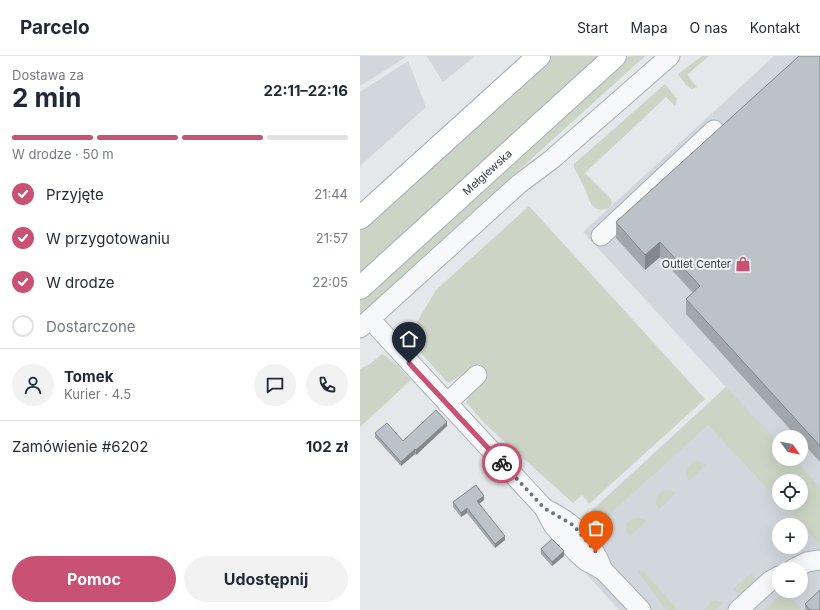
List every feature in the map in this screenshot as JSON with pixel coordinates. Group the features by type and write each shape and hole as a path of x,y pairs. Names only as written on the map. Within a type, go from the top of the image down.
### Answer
{"main road":[{"path":"360,218 539,56"},
{"name":"Mełgiewska","path":"360,288 615,56"}],"street":[{"path":"641,610 603,570 586,561 576,552 553,525 544,508 447,403 365,324 519,184 569,132 652,56"},
{"path":"519,184 550,160 670,56"},
{"path":"601,236 714,130"},
{"path":"447,403 477,375"},
{"path":"807,562 820,560"},
{"path":"738,610 772,580"}],"shaded area":[{"path":"360,56 405,56 406,57 360,86"},
{"path":"427,56 475,56 443,82"},
{"path":"774,56 820,56 820,610 619,610 557,542 726,387 583,232"},
{"path":"408,61 426,107 360,166 360,92"}],"green space":[{"path":"551,56 599,56 360,274 360,230"},
{"path":"629,56 645,56 360,314 360,300"},
{"path":"702,56 709,56 687,75 697,87 692,89 686,85 678,74"},
{"path":"665,84 677,99 675,106 666,97 585,173 611,199 612,203 609,208 603,210 595,208 590,201 574,164"},
{"path":"529,206 705,399 589,504 582,495 573,503 485,424 466,402 469,396 487,379 474,364 457,378 448,383 411,342 407,331 417,322 436,290"},
{"path":"382,354 395,363 411,380 360,427 360,369 370,364"},
{"path":"726,387 772,436 772,466 800,466 808,474 772,474 772,494 708,425 600,523 591,512"},
{"path":"697,460 706,465 689,481 686,475 687,469 691,463"},
{"path":"808,474 820,487 820,545 808,532 808,518 795,518 788,510 808,510"},
{"path":"666,490 671,490 676,493 659,509 656,503 656,498 660,493"},
{"path":"638,517 647,521 629,537 626,530 627,523"},
{"path":"642,570 678,610 666,610 638,572"},
{"path":"751,573 756,579 753,585 744,593 738,593 733,589"},
{"path":"777,598 791,598 802,610 764,610"},
{"path":"714,600 723,603 717,610 704,610"}],"building":[{"name":"Outlet Center","path":"799,56 820,56 820,446 808,433 808,430 805,430 686,299 700,286 660,242 645,255 616,222"},
{"path":"436,410 447,422 401,462 375,433 387,423 403,441"},
{"path":"476,485 484,496 477,501 505,536 495,544 467,508 461,513 453,502"},
{"path":"552,539 564,551 552,562 541,549"},
{"path":"820,590 820,610 810,610 805,604"}],"way so far":[{"path":"502,463 544,508 562,517 573,525 596,552"}],"place":[{"name":"Outlet Center","path":"743,264"}],"route":[{"path":"409,363 502,463"}]}
